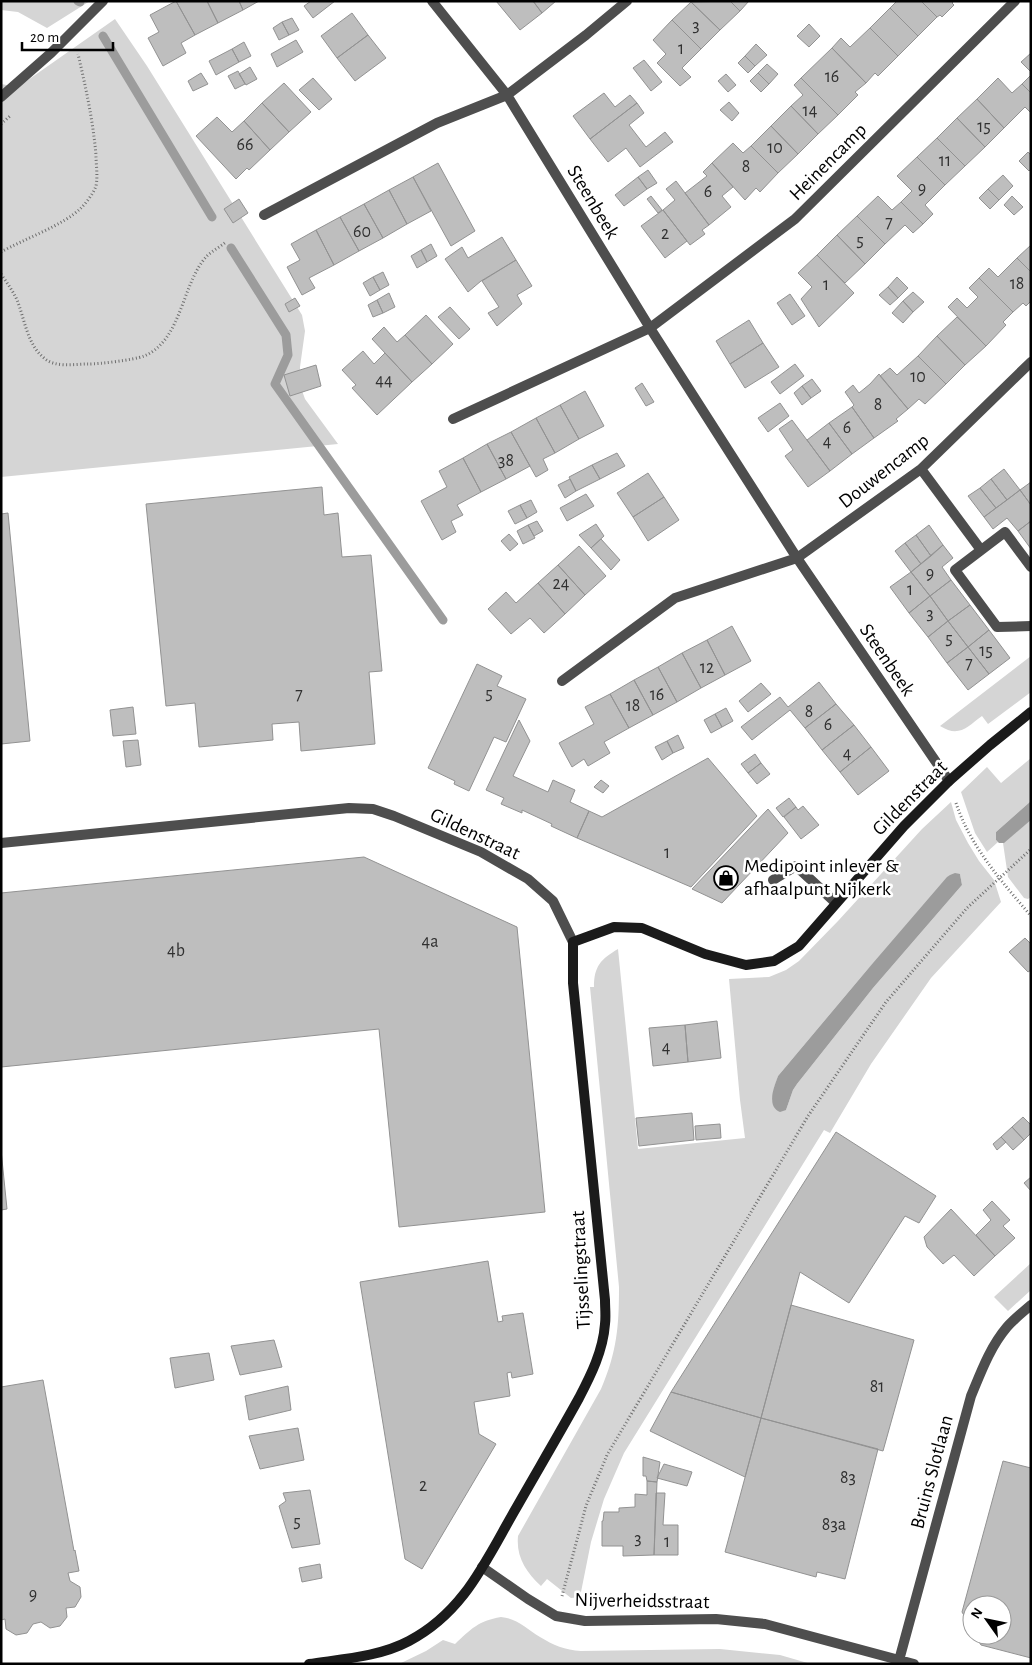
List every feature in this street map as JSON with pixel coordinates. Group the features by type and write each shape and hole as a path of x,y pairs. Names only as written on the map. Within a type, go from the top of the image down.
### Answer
{"street":[{"path":"1,97 52,53 103,1"},
{"name":"Steenbeek","path":"432,1 507,95 650,328 797,558 949,781"},
{"path":"264,216 437,123 507,95 586,35 626,1"},
{"name":"Heinencamp","path":"650,328 795,219 1015,1"},
{"path":"453,419 650,328"},
{"name":"Douwencamp","path":"797,558 921,469 1031,362"},
{"path":"921,469 981,550"},
{"path":"1031,567 1005,532 956,570 996,627 1031,626"},
{"path":"562,681 675,598 797,558"},
{"name":"Gildenstraat","path":"1,843 349,808 373,809 481,852 528,879 553,901 572,942 614,927 642,928 705,954 746,965 774,961 799,946 904,826 949,781 1031,712"},
{"path":"773,880 796,866 836,903"},
{"name":"Tijsselingstraat","path":"482,1567 593,1371 600,1352 605,1324 601,1252 573,983 572,942"},
{"name":"Bruins Slotlaan","path":"899,1662 971,1396 996,1342 1008,1325 1031,1305"},
{"path":"309,1664 364,1656 407,1642 430,1629 450,1612 464,1596 482,1567"},
{"name":"Nijverheidsstraat","path":"482,1567 556,1616 586,1621 716,1619 765,1624 899,1662 914,1664"}],"path":[{"path":"1,252 67,219 89,200 96,186 95,139 77,48 71,33"},
{"path":"1,274 16,299 34,347 45,360 56,365 93,364 126,360 143,357 163,343 181,310 200,266 208,255 226,242"},
{"path":"949,781 959,812 981,854 1031,916"},
{"path":"556,1616 586,1506 607,1455 808,1116 886,1002 967,908 1031,849"}],"shaded area":[{"path":"1,1 90,1 47,28 18,12 1,10"},
{"path":"115,19 147,66 302,315 305,331 300,367 300,385 305,399 338,444 1,477 1,84 18,87"},
{"path":"1031,656 1031,692 988,724 982,716 958,731 952,731 940,726"},
{"path":"1031,758 1031,801 996,832 996,840 998,842 987,852 975,833 961,792 987,767 1001,783"},
{"path":"1031,801 1031,820 1004,843 999,843 996,840 996,832"},
{"path":"951,802 956,820 968,843 994,880 1001,902 931,978 871,1064 830,1133 824,1130 624,1453 604,1499 591,1542 580,1597 571,1598 547,1579 541,1586 523,1564 520,1557 518,1536 601,1389 611,1363 618,1327 619,1287 590,987 594,987 597,968 607,956 618,949 638,1149 745,1138 729,979 769,977 786,970 799,961 922,829","holes":["960,874 962,885 873,988 797,1084 786,1110 772,1101 778,1076 867,970"]},
{"path":"1031,820 1031,897 1028,899 1024,898 1008,877 1003,843"},
{"path":"955,873 960,874 962,885 873,988 797,1084 786,1110 780,1112 773,1105 772,1101 778,1076 947,877"},
{"path":"1031,1263 1031,1290 1008,1311 994,1297"},
{"path":"501,1617 517,1622 554,1645 581,1651 720,1649 780,1655 811,1664 399,1664 426,1651 443,1640 455,1644 475,1626"}],"building":[{"path":"176,1 207,1 218,23 195,35"},
{"path":"176,1 195,35 181,43 186,53 163,66 148,38 159,32 150,15"},
{"path":"207,1 239,1 243,10 218,23"},
{"path":"239,1 259,1 243,10"},
{"path":"311,1 335,1 313,18 304,6"},
{"path":"496,1 533,1 542,13 520,30"},
{"path":"533,1 556,1 542,13"},
{"path":"730,1 740,11 720,30 691,2"},
{"path":"730,1 749,1 740,11"},
{"path":"897,1 921,1 937,17 918,36 890,8"},
{"path":"921,1 954,1 952,3 954,5 942,17 940,15 937,17"},
{"path":"691,2 720,30 701,49 672,20"},
{"path":"890,8 918,36 898,56 870,28"},
{"path":"352,13 368,35 337,58 321,36"},
{"path":"292,18 299,30 289,35 282,22"},
{"path":"672,20 701,49 682,68 691,77 680,86 657,63 666,54 653,40"},
{"path":"282,22 289,35 279,40 273,28"},
{"path":"809,24 820,36 809,47 797,36"},
{"path":"870,28 898,56 878,76 875,73 866,83 832,48 841,38 850,47"},
{"path":"368,35 386,58 355,81 337,58"},
{"path":"296,40 303,52 277,67 271,54"},
{"path":"244,42 251,56 239,62 232,49"},
{"path":"756,44 767,55 755,66 745,56"},
{"path":"832,48 866,83 855,92 858,95 838,115 801,78"},
{"path":"232,49 239,62 216,75 209,61"},
{"path":"1031,53 1031,72 1021,62"},
{"path":"745,56 755,66 748,73 738,63"},
{"path":"644,60 662,82 651,91 633,68"},
{"path":"767,64 778,74 769,84 758,73"},
{"path":"250,67 257,79 246,85 239,74"},
{"path":"238,71 245,84 235,89 228,76"},
{"path":"201,73 208,84 193,91 188,81"},
{"path":"758,73 769,84 761,92 750,81"},
{"path":"726,74 736,85 728,92 718,81"},
{"path":"1031,75 1031,93 1022,84"},
{"path":"313,78 332,99 319,110 299,90"},
{"path":"801,78 838,115 818,134 791,106 803,95 794,85"},
{"path":"998,78 1012,93 1022,84 1031,93 1031,113 1025,107 1004,128 977,99"},
{"path":"284,83 311,112 289,132 262,103"},
{"path":"604,93 615,107 630,95 637,103 590,139 573,116"},
{"path":"977,99 1004,128 985,147 957,118"},
{"path":"729,102 739,113 732,121 720,110"},
{"path":"262,103 289,132 270,150 244,121"},
{"path":"637,103 644,113 629,125 646,147 665,132 673,142 640,167 626,148 608,162 590,139"},
{"path":"791,106 818,134 798,154 771,126"},
{"path":"217,117 232,132 244,121 270,150 249,170 247,168 236,179 196,136"},
{"path":"957,118 985,147 965,166 937,138"},
{"path":"771,126 798,154 778,173 751,146"},
{"path":"937,138 965,166 945,185 917,157"},
{"path":"733,143 743,153 751,146 778,173 760,192 756,188 745,200 712,163"},
{"path":"1028,152 1031,155 1031,169 1029,171 1019,161"},
{"path":"917,157 945,185 925,205 933,214 923,224 901,202 912,191 897,176"},
{"path":"438,163 475,231 451,246 413,177"},
{"path":"712,163 733,187 722,196 731,207 709,225 685,193 707,176 703,172"},
{"path":"648,170 657,183 647,189 638,177"},
{"path":"1003,175 1013,186 999,200 988,189"},
{"path":"413,177 431,211 407,224 389,190"},
{"path":"638,177 647,189 624,206 615,195"},
{"path":"676,181 709,225 702,230 705,234 690,245 663,210 675,200 666,189"},
{"path":"988,189 999,200 990,209 979,198"},
{"path":"389,190 407,224 383,238 364,204"},
{"path":"651,196 662,210 658,213 647,199"},
{"path":"878,196 892,210 901,202 923,224 913,233 905,225 885,244 857,216"},
{"path":"1012,196 1023,207 1014,215 1004,205"},
{"path":"239,199 248,213 233,223 224,209"},
{"path":"364,204 383,238 359,251 340,217"},
{"path":"663,210 687,241 665,258 641,226"},
{"path":"857,216 885,244 865,264 837,235"},
{"path":"340,217 359,251 334,265 316,230"},
{"path":"316,230 334,265 309,278 315,288 302,295 287,267 300,260 291,244"},
{"path":"837,235 865,264 845,283 817,255"},
{"path":"502,237 516,260 481,281 468,292 445,259 462,247 468,258"},
{"path":"431,244 437,256 427,262 421,250"},
{"path":"1031,245 1031,272 1017,258"},
{"path":"421,250 427,262 417,268 411,256"},
{"path":"817,255 854,293 819,327 801,299 812,287 798,273"},
{"path":"1017,258 1031,272 1031,301 1026,306 1023,303 1013,312 979,278 989,268 998,277"},
{"path":"516,260 532,286 517,295 522,304 497,326 488,313 499,307 482,281"},
{"path":"383,272 389,285 380,290 373,277"},
{"path":"373,277 380,290 370,296 363,283"},
{"path":"897,277 908,288 898,298 888,287"},
{"path":"979,278 1013,312 1003,322 1006,325 986,346 948,307 957,298 967,308 978,297 969,288"},
{"path":"888,287 898,298 890,305 879,295"},
{"path":"913,292 924,302 913,312 903,301"},
{"path":"389,293 395,307 383,313 377,300"},
{"path":"790,294 805,316 792,325 777,303"},
{"path":"295,298 300,306 289,312 285,304"},
{"path":"377,300 383,313 373,317 368,305"},
{"path":"903,301 913,312 903,323 892,313"},
{"path":"450,307 470,329 459,339 438,317"},
{"path":"426,315 453,344 432,364 405,335"},
{"path":"957,317 986,346 965,365 937,336"},
{"path":"749,320 763,343 730,364 716,341"},
{"path":"384,327 397,342 405,335 432,364 412,382 372,339"},
{"path":"937,336 965,365 946,384 918,356"},
{"path":"763,343 779,367 745,388 730,364"},
{"path":"363,351 374,364 385,353 412,382 377,415 352,388 356,385 342,370"},
{"path":"918,356 946,384 925,404 919,399 908,409 880,376 890,368 897,375"},
{"path":"795,364 804,376 780,394 771,382"},
{"path":"316,365 321,386 290,396 284,375"},
{"path":"879,374 908,409 896,419 898,421 874,438 852,407 854,405 845,392 853,385 859,393"},
{"path":"812,379 821,391 811,398 802,386"},
{"path":"642,383 654,402 646,406 635,388"},
{"path":"802,386 811,398 802,405 794,393"},
{"path":"585,391 604,426 579,439 560,405"},
{"path":"780,403 789,416 768,432 758,418"},
{"path":"560,405 579,439 555,453 536,418"},
{"path":"852,407 874,438 852,454 829,423"},
{"path":"536,418 555,453 543,459 548,470 536,477 511,432"},
{"path":"792,420 830,471 808,487 785,456 793,450 779,429"},
{"path":"829,423 852,454 830,471 807,440"},
{"path":"511,432 530,466 506,479 487,444"},
{"path":"487,444 506,479 481,492 463,458"},
{"path":"617,453 625,466 600,479 592,465"},
{"path":"463,458 481,492 457,505 463,515 451,521 456,532 442,540 421,501 447,487 439,471"},
{"path":"592,465 600,479 576,491 569,477"},
{"path":"1004,469 1020,490 1007,500 991,479"},
{"path":"648,473 664,497 633,517 617,493"},
{"path":"570,479 576,491 565,498 558,485"},
{"path":"991,479 1007,500 996,508 980,488"},
{"path":"1031,482 1031,505 1020,490"},
{"path":"322,487 324,515 338,513 342,557 371,555 382,671 369,672 375,744 301,751 299,722 272,724 273,740 199,747 195,703 166,706 146,504"},
{"path":"980,488 996,508 984,517 968,496"},
{"path":"1020,490 1031,505 1031,521 1018,531 1007,518 993,529 984,517"},
{"path":"586,494 594,506 567,521 560,508"},
{"path":"664,497 679,520 648,541 633,517"},
{"path":"531,500 537,512 527,518 520,505"},
{"path":"520,505 527,518 515,524 508,511"},
{"path":"8,513 30,741 1,744 1,514"},
{"path":"537,521 543,531 534,536 528,525"},
{"path":"1031,521 1031,549 1018,531"},
{"path":"596,524 604,536 591,548 579,535"},
{"path":"528,525 535,538 523,544 517,531"},
{"path":"929,525 943,545 931,556 916,535"},
{"path":"509,534 518,544 510,551 501,541"},
{"path":"916,535 931,556 921,564 905,543"},
{"path":"601,539 620,560 611,570 591,548"},
{"path":"905,543 921,564 911,572 895,551"},
{"path":"943,545 953,558 942,567 951,580 930,596 911,572"},
{"path":"579,546 606,576 585,595 558,565"},
{"path":"558,565 585,595 565,614 538,583"},
{"path":"911,572 930,596 909,613 890,587"},
{"path":"951,580 970,605 948,621 930,596"},
{"path":"538,583 565,614 544,633 530,618 511,634 488,609 506,592 516,603"},
{"path":"930,596 948,621 928,637 909,613"},
{"path":"970,605 989,630 968,647 948,621"},
{"path":"948,621 968,647 947,663 928,637"},
{"path":"732,626 751,661 725,675 707,640"},
{"path":"989,630 1010,658 989,674 968,647"},
{"path":"707,640 725,675 701,688 682,653"},
{"path":"968,647 989,674 968,690 947,663"},
{"path":"682,653 701,688 677,702 658,667"},
{"path":"477,664 502,676 497,686 526,699 506,742 494,737 469,791 454,784 455,781 428,768"},
{"path":"658,667 677,702 653,715 634,680"},
{"path":"634,680 653,715 629,728 610,694"},
{"path":"819,682 836,704 805,728 790,710 752,740 741,727 780,697 788,707"},
{"path":"761,683 771,694 748,712 739,701"},
{"path":"610,694 629,728 604,742 610,753 588,766 584,759 572,767 559,743 594,724 585,707"},
{"path":"836,704 854,725 822,750 805,728"},
{"path":"133,707 136,734 113,736 110,710"},
{"path":"726,708 733,721 722,727 715,714"},
{"path":"715,714 722,727 711,733 704,720"},
{"path":"519,720 530,741 513,776 548,792 553,780 575,790 570,802 589,811 577,838 522,810 522,813 501,804 504,798 486,790"},
{"path":"854,725 871,747 840,772 822,750"},
{"path":"678,735 684,748 673,753 667,741"},
{"path":"138,740 141,765 126,767 123,741"},
{"path":"667,741 673,753 662,760 655,747"},
{"path":"871,747 889,771 858,795 840,772"},
{"path":"755,754 761,763 748,773 741,764"},
{"path":"708,758 757,816 691,887 577,838 589,811 602,817"},
{"path":"761,763 770,774 757,784 748,773"},
{"path":"601,780 609,786 603,793 594,787"},
{"path":"789,798 796,807 783,817 776,808"},
{"path":"803,806 819,825 801,839 784,817 796,807 798,810"},
{"path":"768,809 788,833 722,903 692,889"},
{"path":"364,857 517,927 545,1212 399,1227 379,1029 1,1067 1,893"},
{"path":"1025,938 1031,944 1031,970 1028,972 1009,952"},
{"path":"717,1021 721,1058 688,1062 685,1025"},
{"path":"685,1025 688,1062 653,1066 649,1028"},
{"path":"692,1113 694,1140 639,1146 636,1118"},
{"path":"1023,1117 1031,1125 1031,1133 1024,1140 1012,1127"},
{"path":"720,1124 721,1138 696,1140 695,1126"},
{"path":"1012,1127 1024,1140 1013,1150 1001,1137"},
{"path":"836,1132 936,1196 919,1223 905,1216 849,1303 800,1272 761,1418 671,1392"},
{"path":"1001,1137 1006,1142 997,1150 993,1144"},
{"path":"1,1150 7,1209 1,1210"},
{"path":"1031,1177 1031,1191 1024,1183"},
{"path":"992,1201 1010,1220 1003,1226 1015,1238 995,1256 976,1235 991,1220 983,1210"},
{"path":"951,1209 995,1256 974,1276 954,1255 943,1264 927,1247 924,1237"},
{"path":"488,1261 498,1322 503,1321 502,1316 523,1313 533,1374 512,1378 511,1372 507,1373 510,1396 474,1402 479,1434 496,1444 422,1569 405,1559 360,1282"},
{"path":"791,1305 914,1340 883,1451 761,1418"},
{"path":"274,1340 282,1367 240,1375 231,1346"},
{"path":"209,1353 214,1380 175,1388 170,1358"},
{"path":"43,1380 79,1571 68,1573 70,1581 80,1587 81,1597 75,1607 66,1608 67,1617 60,1626 50,1628 41,1622 33,1624 27,1633 16,1635 6,1629 5,1619 1,1620 1,1387"},
{"path":"288,1386 291,1410 249,1420 245,1396"},
{"path":"671,1392 761,1418 745,1477 650,1431"},
{"path":"761,1418 878,1449 845,1579 817,1572 816,1577 725,1552"},
{"path":"298,1428 304,1460 260,1469 249,1436"},
{"path":"643,1457 660,1462 657,1482 647,1481 646,1476 643,1476"},
{"path":"1003,1461 1031,1468 1031,1658 981,1645 1012,1645 1012,1595 967,1595"},
{"path":"664,1464 692,1472 687,1486 657,1478"},
{"path":"647,1481 657,1482 654,1555 623,1556 623,1546 602,1546 604,1512 619,1512 619,1508 635,1507 635,1494 647,1495"},
{"path":"310,1490 320,1544 292,1548 279,1506 286,1501 283,1493"},
{"path":"656,1493 665,1493 663,1525 678,1525 678,1555 654,1555"},
{"path":"320,1564 322,1578 302,1582 299,1568"}],"waterway":[{"path":"103,36 212,217"},
{"path":"231,248 286,335 288,355 275,384 443,620"}],"place":[{"name":"Medipoint inlever & afhaalpunt Nijkerk","path":"726,878"}]}
